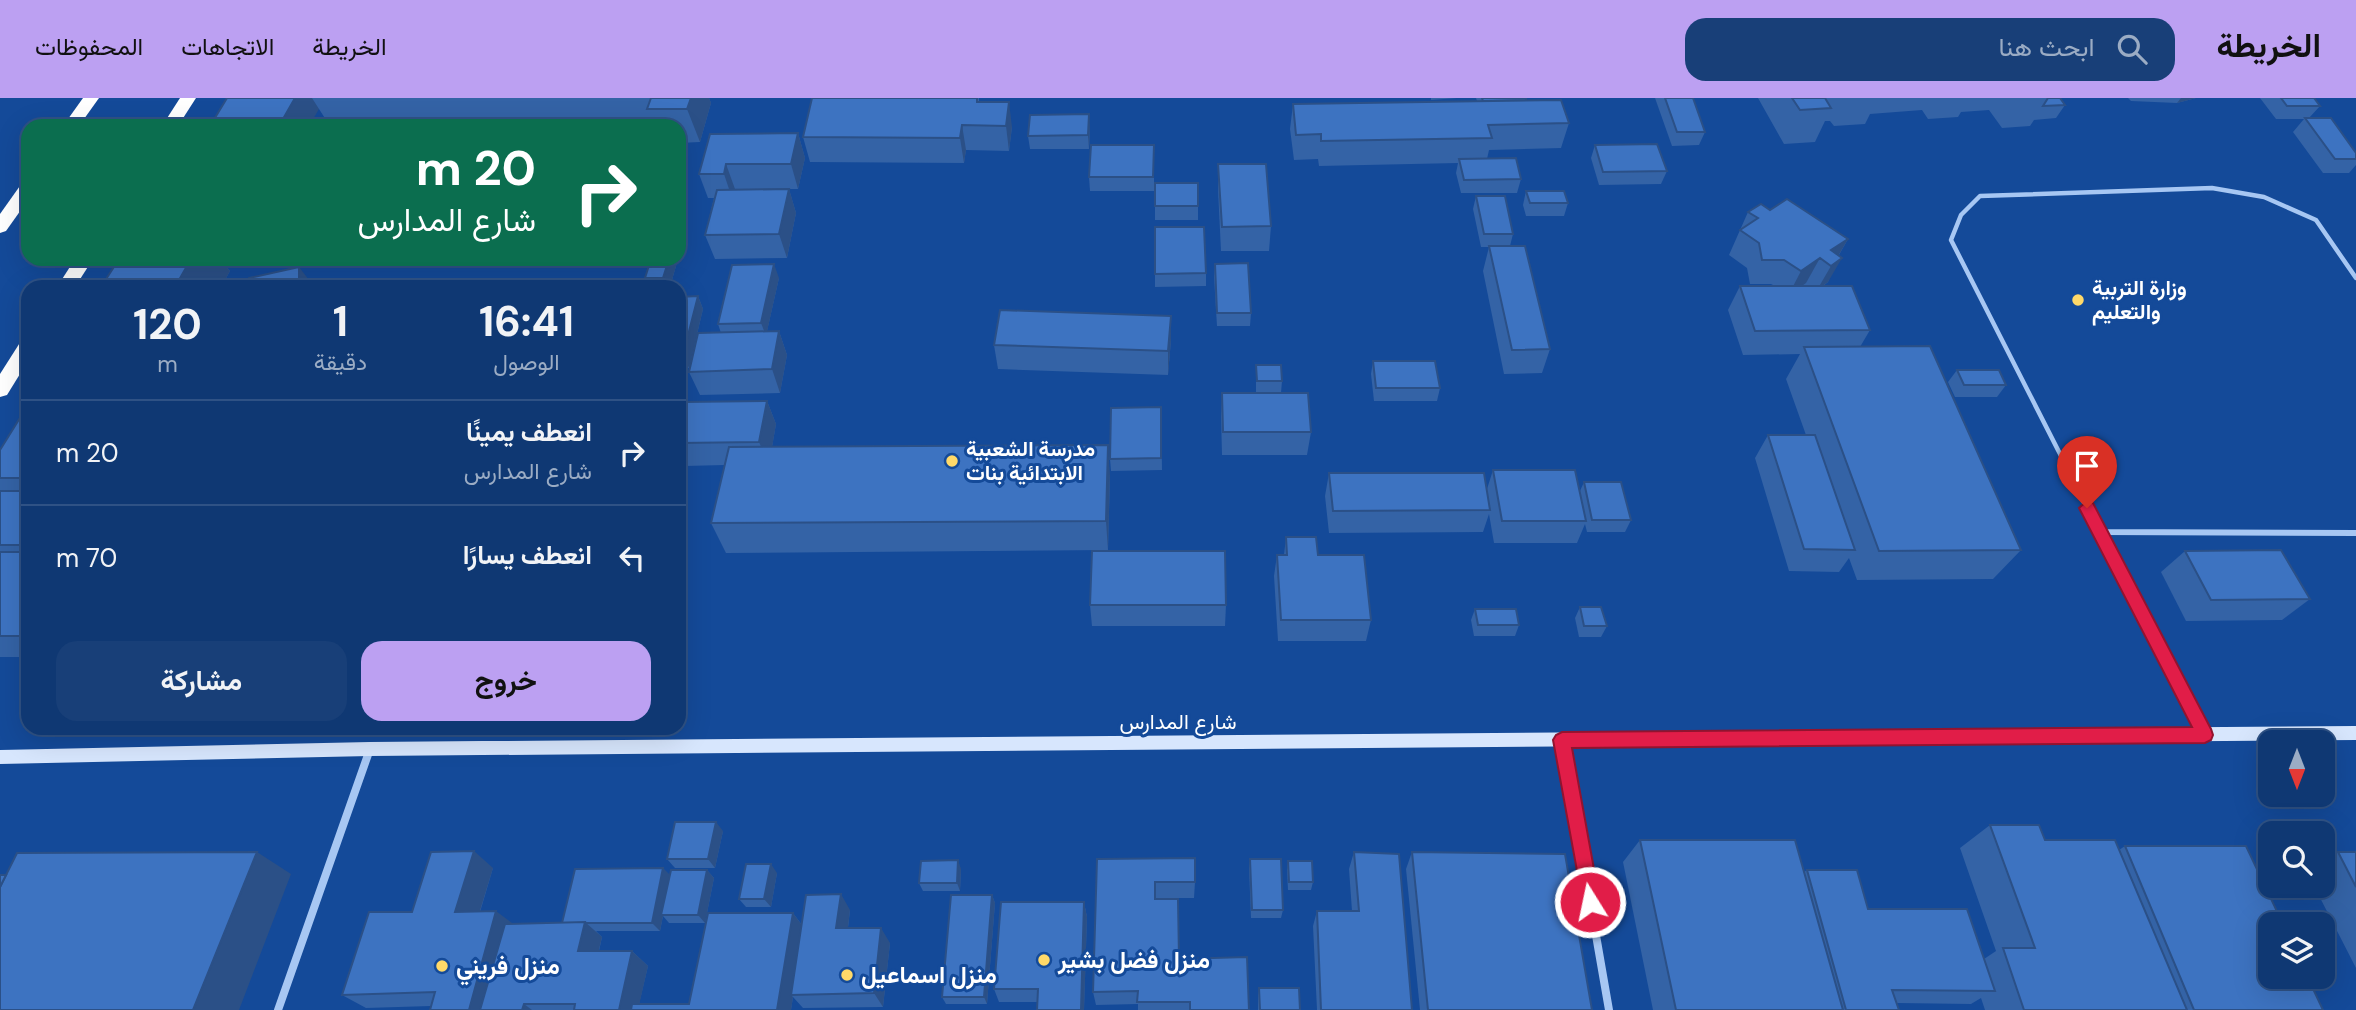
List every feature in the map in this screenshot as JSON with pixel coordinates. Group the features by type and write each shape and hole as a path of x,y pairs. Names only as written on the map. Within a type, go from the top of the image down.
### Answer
{"highway":[{"path":"76,119 91,98"},
{"path":"174,119 188,98"},
{"path":"0,227 21,197"},
{"path":"0,390 21,357"}],"street":[{"name":"شارع المدارس","path":"0,757 370,749 2356,733"},
{"path":"1562,740 1609,1010"},
{"path":"278,1010 370,749"}],"lane":[{"path":"2205,735 1951,240 1961,215 1980,196 2212,188 2264,197 2316,220 2356,278"},
{"path":"2100,532 2356,533"}],"building":[{"path":"227,98 295,98 283,119 214,119"},
{"path":"651,98 691,98 687,109 647,109"},
{"path":"812,98 977,98 977,102 1009,102 1006,126 962,125 960,138 803,137"},
{"path":"1482,98 1526,98 1526,100 1483,101"},
{"path":"1665,98 1693,98 1705,132 1677,132"},
{"path":"1792,98 1825,98 1831,108 1800,110"},
{"path":"2048,98 2060,98 2065,105 2043,106"},
{"path":"2281,98 2314,98 2320,106 2287,106"},
{"path":"1561,100 1569,123 1488,125 1492,138 1321,141 1321,134 1296,135 1293,104"},
{"path":"1089,114 1088,135 1028,136 1030,115"},
{"path":"2305,118 2331,118 2356,153 2356,159 2335,159"},
{"path":"798,133 791,164 726,164 724,174 699,174 710,134"},
{"path":"1657,144 1667,171 1603,172 1595,145"},
{"path":"1091,145 1154,145 1153,177 1089,177"},
{"path":"1516,158 1521,179 1464,180 1459,159"},
{"path":"1218,164 1266,164 1271,226 1222,227"},
{"path":"1155,183 1198,183 1198,206 1155,206"},
{"path":"789,189 779,234 705,235 717,190"},
{"path":"1526,191 1564,191 1568,203 1530,203"},
{"path":"1476,196 1505,196 1513,234 1484,234"},
{"path":"1787,199 1848,239 1831,250 1842,258 1831,266 1820,258 1801,271 1784,260 1762,260 1759,243 1740,230 1758,218 1748,212 1761,204 1770,210"},
{"path":"1155,227 1204,227 1206,273 1155,274"},
{"path":"1489,246 1525,246 1550,349 1512,350"},
{"path":"1248,263 1251,313 1217,313 1215,264"},
{"path":"774,264 761,323 718,324 732,265"},
{"path":"114,266 187,266 179,280 106,280"},
{"path":"649,266 667,266 663,278 645,278"},
{"path":"299,267 299,280 249,278"},
{"path":"1740,286 1852,286 1870,330 1755,331"},
{"path":"698,296 686,343 686,297"},
{"path":"1000,310 1171,316 1168,351 994,345"},
{"path":"779,331 772,369 689,372 698,333"},
{"path":"1930,346 2021,550 1879,551 1804,347"},
{"path":"1373,361 1435,361 1440,388 1376,388"},
{"path":"1256,365 1281,365 1282,381 1257,381"},
{"path":"1957,370 1999,370 2006,385 1964,385"},
{"path":"1222,393 1308,393 1311,432 1223,432"},
{"path":"767,401 759,442 686,443 686,402"},
{"path":"1161,407 1161,458 1110,459 1111,408"},
{"path":"21,416 21,478 0,478 0,450"},
{"path":"1768,435 1815,435 1855,550 1804,549"},
{"path":"1108,445 1106,521 711,523 729,447"},
{"path":"1493,470 1575,470 1586,521 1502,521"},
{"path":"1329,473 1484,473 1490,510 1333,511"},
{"path":"1584,482 1621,482 1631,520 1592,520"},
{"path":"0,491 21,491 21,545 0,545"},
{"path":"1286,537 1316,537 1318,555 1364,555 1371,620 1281,620 1277,555 1287,555"},
{"path":"2281,550 2310,599 2211,600 2185,551"},
{"path":"1092,551 1225,551 1226,605 1090,605"},
{"path":"0,552 21,552 21,636 0,636"},
{"path":"1580,607 1601,607 1607,626 1584,626"},
{"path":"1475,609 1516,609 1519,625 1478,625"},
{"path":"675,822 716,822 708,859 667,859"},
{"path":"1990,825 2039,825 2045,840 2115,840 2187,1010 2024,1010 2003,948 2035,948"},
{"path":"1640,840 1795,840 1843,1010 1676,1010"},
{"path":"2125,846 2246,846 2258,871 2258,898 2271,898 2277,912 2258,912 2258,989 2313,989 2323,1010 2194,1010"},
{"name":"منزل فريني","path":"474,851 455,912 496,911 469,1010 430,1010 435,992 342,995 369,912 412,912 431,852"},
{"path":"257,852 193,1010 0,1010 0,887 17,853"},
{"path":"1354,852 1399,854 1412,1010 1321,1010 1317,911 1359,911"},
{"path":"1412,852 1565,854 1592,1010 1428,1010"},
{"path":"2338,852 2356,852 2356,887"},
{"path":"1195,858 1195,882 1155,882 1155,899 1178,899 1179,959 1247,957 1249,1010 1190,1010 1190,1002 1137,1002 1138,991 1093,992 1097,859"},
{"path":"1250,859 1281,859 1283,910 1252,910"},
{"path":"958,860 957,883 919,883 921,861"},
{"path":"1288,861 1312,861 1313,882 1289,882"},
{"path":"746,864 771,864 764,899 739,899"},
{"path":"663,868 652,923 562,923 575,869"},
{"path":"671,870 707,870 698,915 661,915"},
{"path":"1807,870 1857,870 1868,909 1967,909 1995,991 1892,990 1899,1010 1846,1010"},
{"path":"0,875 6,875 0,887"},
{"name":"منزل اسماعيل","path":"841,894 836,928 881,928 874,993 791,995 806,895"},
{"path":"951,895 992,895 984,997 942,997"},
{"name":"منزل فضل بشير","path":"1001,902 1084,902 1081,1010 1037,1010 1038,989 994,989"},
{"path":"708,913 793,913 777,1010 631,1010 632,1004 689,1004"},
{"path":"585,922 578,951 632,951 619,1010 574,1010 575,1004 524,1004 522,1010 480,1010 505,924"},
{"path":"1259,988 1299,988 1300,1010 1260,1010"}],"place":[{"name":"وزارة التربية والتعليم","path":"2078,300"},
{"name":"مدرسة الشعبية الابتدائية بنات","path":"952,461"},
{"name":"منزل فضل بشير","path":"1044,960"},
{"name":"منزل فريني","path":"442,966"},
{"name":"منزل اسماعيل","path":"847,975"}],"route":[{"path":"1590,902 1562,740 2205,735 2087,508"}]}
